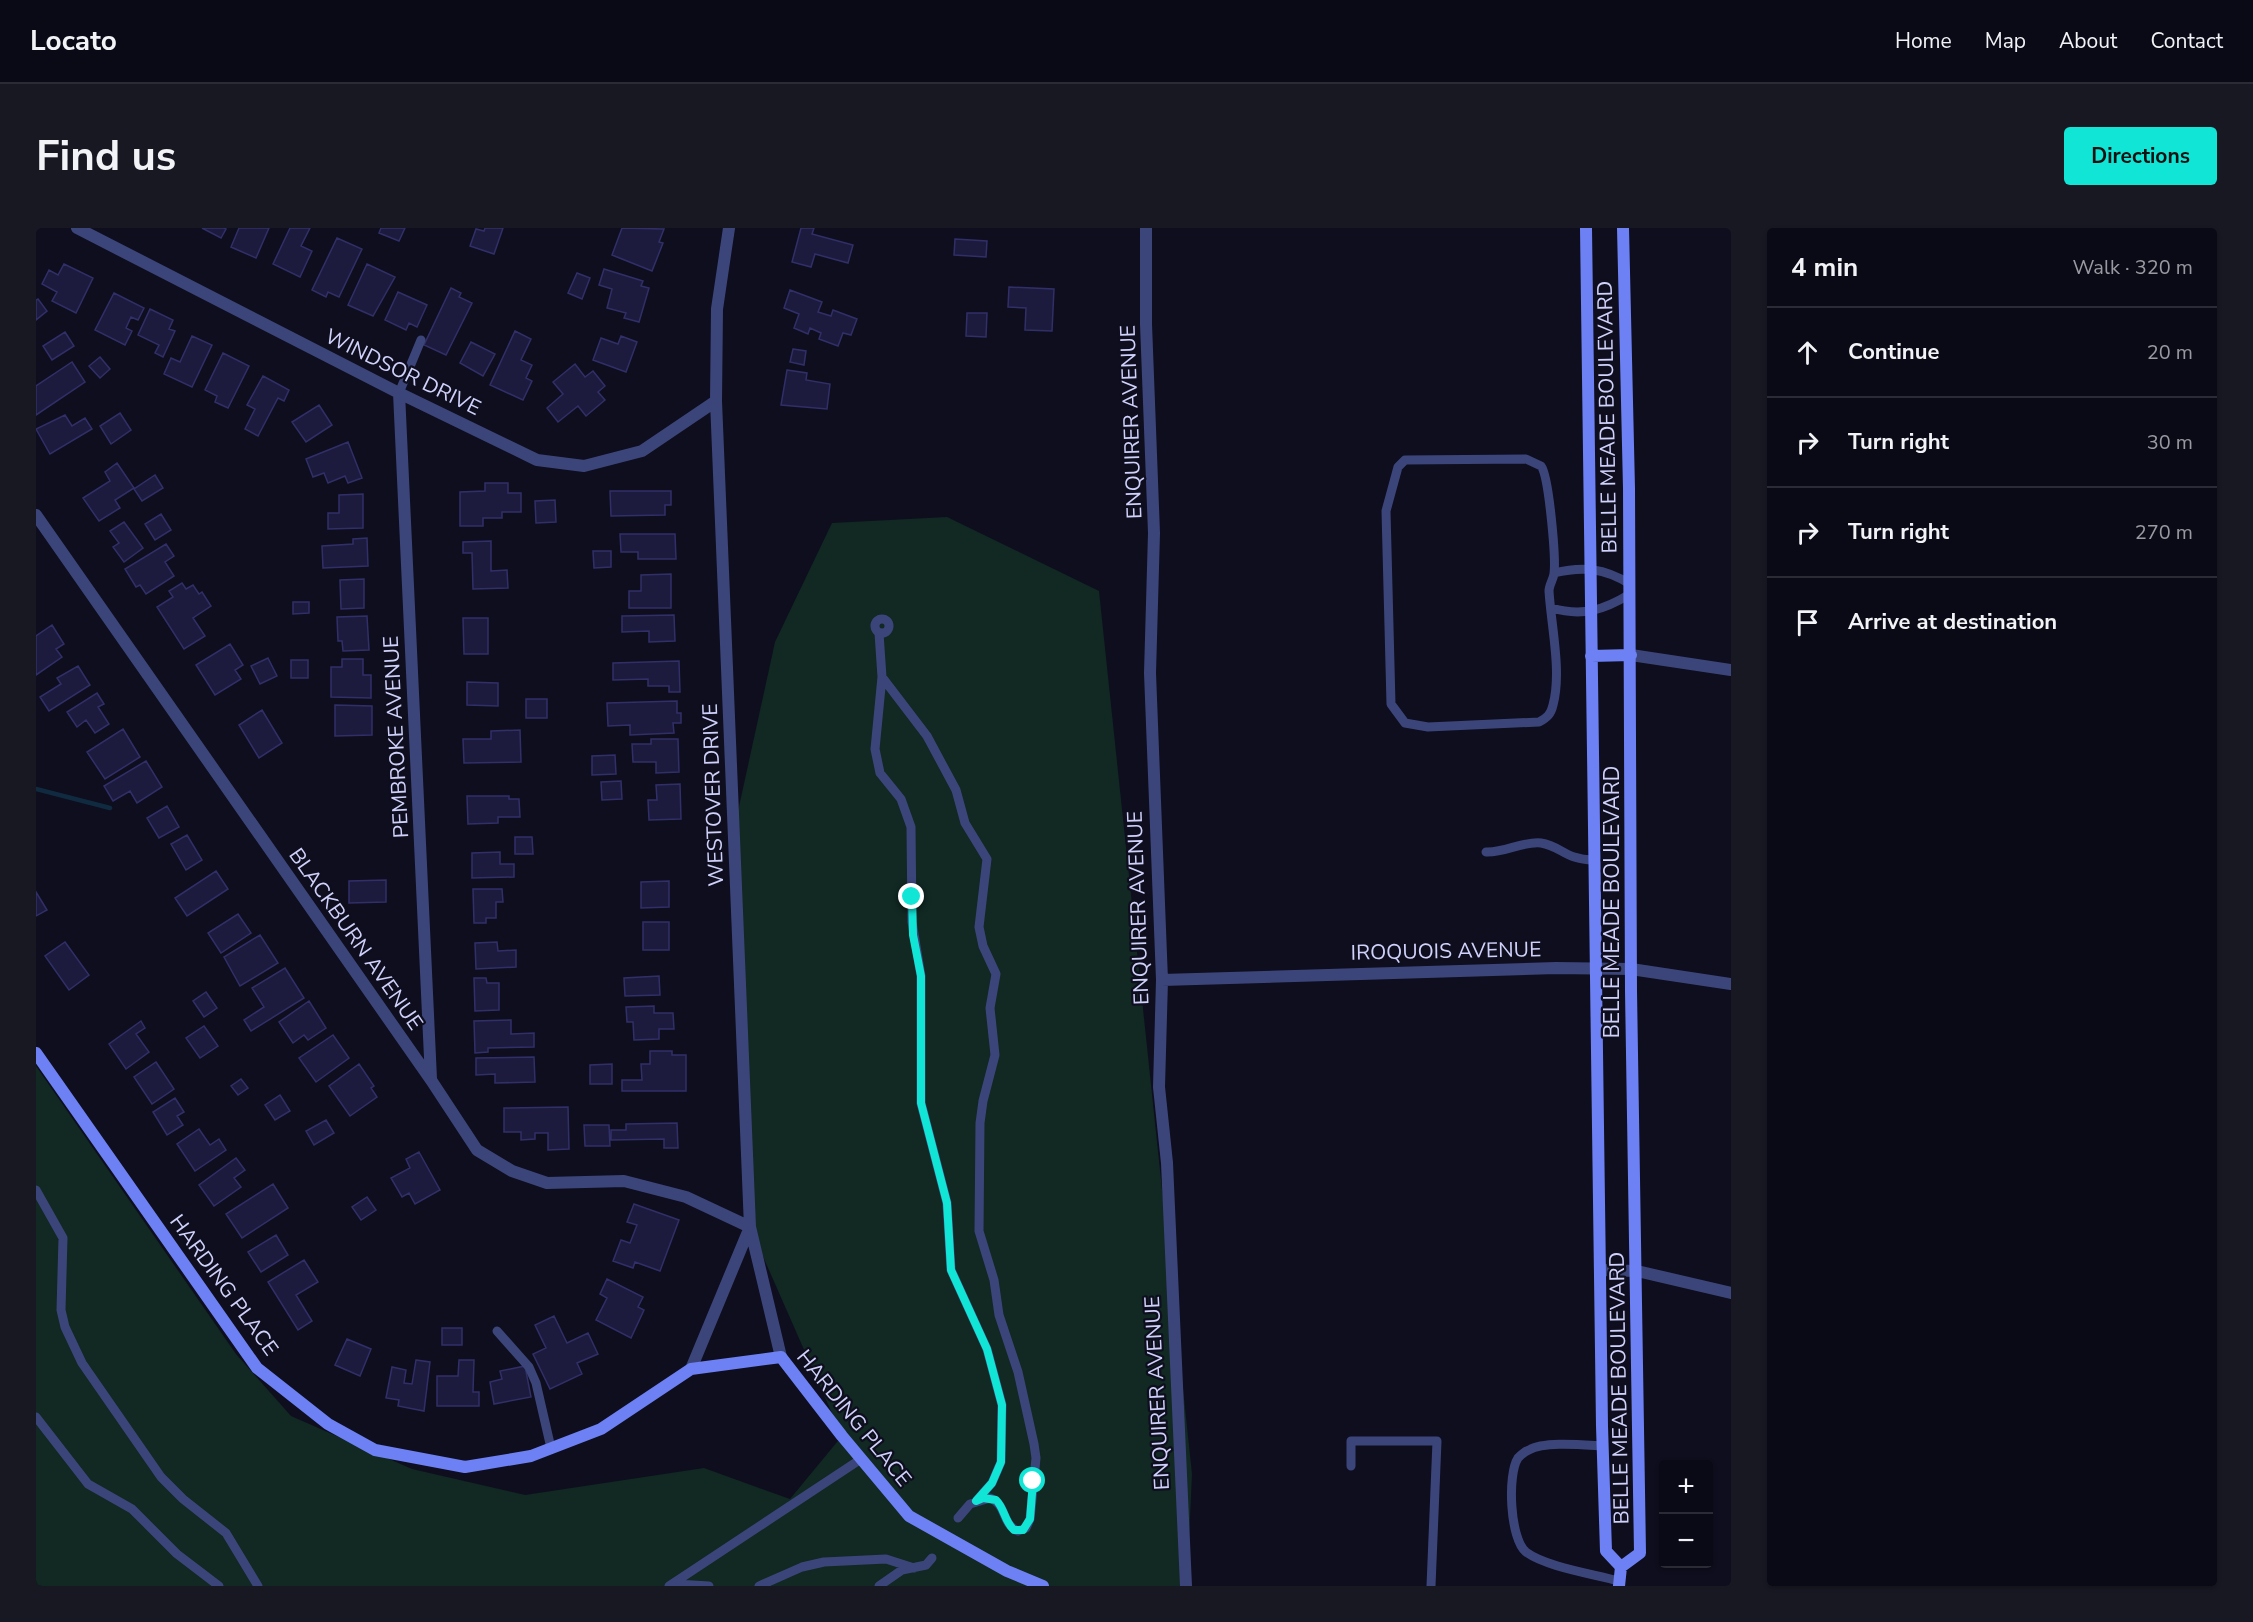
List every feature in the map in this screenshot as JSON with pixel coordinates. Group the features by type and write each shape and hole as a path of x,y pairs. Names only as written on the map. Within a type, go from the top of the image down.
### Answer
{"main road":[{"name":"BELLE MEADE BOULEVARD","path":"1586,228 1602,1446 1606,1551 1621,1567 1640,1553 1631,969 1631,655 1623,228"},
{"path":"1591,656 1631,655"},
{"name":"HARDING PLACE","path":"36,1053 257,1368 328,1424 375,1450 465,1467 531,1456 601,1429 691,1369 781,1357 909,1516 1007,1571 1043,1586"},
{"path":"1619,1583 1621,1567"}],"street":[{"name":"WINDSOR DRIVE","path":"77,228 399,393 537,460 584,466 642,450 716,401"},
{"name":"WESTOVER DRIVE","path":"729,228 717,309 716,401 750,1227 781,1357"},
{"name":"ENQUIRER AVENUE","path":"1146,228 1146,324 1154,533 1150,673 1161,980 1160,1087 1167,1163 1186,1586"},
{"name":"PEMBROKE AVENUE","path":"399,393 431,1080"},
{"name":"BLACKBURN AVENUE","path":"36,515 431,1080 477,1150 512,1171 547,1183 624,1181 686,1197 750,1227"},
{"path":"1631,655 1731,670"},
{"name":"IROQUOIS AVENUE","path":"1161,980 1260,975 1631,969 1731,984"},
{"path":"691,1369 750,1227"},
{"path":"1601,1270 1637,1271 1731,1293"}],"lane":[{"path":"399,393 421,340"},
{"path":"1526,459 1541,466 1548,482 1554,573 1549,589 1552,608 1555,685 1554,705 1549,716 1539,722 1428,727 1405,723 1397,715 1391,704 1386,511 1395,474 1405,460 1526,459"},
{"path":"1552,608 1569,614 1605,608 1630,589 1604,570 1571,569 1554,573"},
{"path":"879,633 882,677 874,744 883,778 907,810 912,833 912,922 921,976 921,1103 947,1203 951,1270 987,1349 1002,1405 1001,1462 992,1483 976,1501"},
{"path":"882,677 927,736 956,790 965,824 987,859 979,927 983,946 996,974 990,1008 995,1055 980,1123 979,1231 994,1280 1001,1324 1018,1372 1036,1458 1030,1519 1026,1528 1018,1531 1011,1527 996,1500 983,1498 965,1508 958,1518"},
{"path":"1486,852 1502,853 1529,843 1542,843 1577,860 1593,860"},
{"path":"36,1190 63,1239 63,1319 87,1372 161,1477 183,1499 225,1533 258,1586"},
{"path":"497,1331 529,1366 536,1383 551,1448"},
{"path":"36,1417 88,1484 132,1509 177,1554 219,1586"},
{"path":"1351,1466 1351,1441 1437,1441 1431,1586"},
{"path":"1602,1446 1563,1445 1530,1448 1518,1459 1513,1477 1515,1532 1527,1552 1548,1562 1619,1583"},
{"path":"672,1585 861,1459"},
{"path":"879,1586 902,1570 926,1565 932,1558"},
{"path":"759,1586 808,1564 824,1562 886,1559 914,1568"},
{"path":"672,1585 709,1586"}],"green space":[{"path":"947,517 1099,591 1192,1474 1187,1586 36,1586 36,1066 236,1354 291,1416 412,1469 525,1495 704,1468 790,1499 842,1436 750,1227 733,834 775,642 832,523"}],"building":[{"path":"202,228 224,228 226,229 221,238"},
{"path":"239,228 269,228 256,258 231,247"},
{"path":"290,228 310,228 301,246 312,251 300,277 273,264"},
{"path":"381,228 405,228 399,241 379,233"},
{"path":"485,228 503,228 494,254 470,246 476,229 484,231"},
{"path":"622,228 664,229 659,242 663,243 652,271 612,255"},
{"path":"801,228 814,228 812,234 853,245 848,263 815,254 811,267 792,262"},
{"path":"337,238 362,249 339,297 328,292 326,297 312,290"},
{"path":"955,239 987,241 986,257 954,255"},
{"path":"64,264 93,278 76,313 52,301 57,292 42,284 49,270 58,275"},
{"path":"367,264 395,277 373,316 348,305"},
{"path":"604,269 643,281 641,286 649,288 639,322 624,318 626,313 607,308 612,289 599,285"},
{"path":"577,273 590,278 582,299 568,293"},
{"path":"1009,287 1054,289 1052,331 1025,330 1026,308 1008,307"},
{"path":"451,288 461,293 459,297 472,303 446,355 424,345"},
{"path":"790,290 822,302 818,312 831,316 833,310 857,319 851,335 843,333 838,346 819,339 821,333 810,328 808,334 794,328 799,314 784,308"},
{"path":"398,292 427,305 417,327 409,323 406,330 385,320"},
{"path":"114,293 144,308 138,320 131,317 126,328 132,331 125,345 95,330"},
{"path":"38,299 47,311 36,320 36,300"},
{"path":"150,309 173,320 169,329 175,331 163,357 155,353 159,345 138,335"},
{"path":"967,313 987,313 986,337 966,336"},
{"path":"515,331 531,339 521,360 532,365 526,378 532,381 523,400 490,385"},
{"path":"65,332 74,346 52,360 43,346"},
{"path":"192,336 212,345 192,387 164,374 171,358 180,362"},
{"path":"621,336 637,342 626,372 593,360 601,338 618,344"},
{"path":"471,342 495,354 483,376 460,363"},
{"path":"793,349 806,351 804,365 790,362"},
{"path":"223,353 249,366 228,408 215,402 217,396 205,390"},
{"path":"100,357 110,369 100,378 89,366"},
{"path":"72,362 85,382 36,415 36,386"},
{"path":"575,364 585,377 593,371 605,386 598,392 605,400 586,416 578,406 558,422 547,408 563,394 553,382"},
{"path":"787,370 807,373 806,380 830,384 827,409 781,405"},
{"path":"263,376 289,390 284,401 278,398 258,436 245,429 255,409 247,405"},
{"path":"319,405 332,425 306,442 292,422"},
{"path":"120,413 131,430 111,444 100,426"},
{"path":"65,415 72,426 85,418 92,429 50,454 36,429"},
{"path":"348,442 362,478 348,483 345,476 328,483 324,473 313,477 306,459"},
{"path":"117,463 134,488 115,500 120,508 99,521 83,498 110,481 105,472"},
{"path":"155,475 163,488 142,501 134,489"},
{"path":"485,483 508,483 508,493 521,493 521,512 502,512 502,518 483,518 483,526 460,526 460,492 485,491"},
{"path":"610,491 671,491 671,505 665,505 665,515 611,516"},
{"path":"363,494 363,528 328,529 328,513 339,513 339,495"},
{"path":"555,500 556,522 536,523 535,501"},
{"path":"161,514 171,530 155,540 145,524"},
{"path":"124,522 143,548 124,562 113,547 119,543 110,531"},
{"path":"620,534 675,534 676,559 638,559 638,552 621,552"},
{"path":"367,538 368,566 323,568 322,546 353,544 353,539"},
{"path":"491,541 491,571 507,570 508,588 473,589 472,553 463,553 463,542"},
{"path":"166,544 174,556 165,562 174,576 146,594 140,585 136,587 125,569"},
{"path":"593,551 611,551 611,567 594,568"},
{"path":"671,574 671,608 629,608 629,591 641,591 641,575"},
{"path":"364,579 364,608 341,609 340,580"},
{"path":"182,583 186,589 193,585 199,594 202,592 211,606 193,618 205,636 184,649 157,607 173,597 169,591"},
{"path":"293,602 309,602 309,613 293,614"},
{"path":"674,615 675,641 649,642 649,631 622,632 622,616"},
{"path":"367,616 369,650 343,651 342,641 338,641 337,617"},
{"path":"463,618 488,618 488,654 464,654"},
{"path":"52,625 64,644 56,649 62,657 36,675 36,636"},
{"path":"230,644 243,665 235,670 241,679 215,695 196,665"},
{"path":"268,658 277,676 260,684 251,666"},
{"path":"342,659 363,659 363,675 371,675 371,698 331,697 331,667 342,667"},
{"path":"291,660 308,660 308,678 291,678"},
{"path":"679,661 680,692 669,692 669,686 648,686 648,679 613,680 613,663"},
{"path":"78,666 90,685 49,711 40,697 61,684 57,678"},
{"path":"467,682 498,683 498,706 467,705"},
{"path":"97,693 104,704 98,707 109,724 95,733 86,720 77,727 67,712"},
{"path":"526,699 547,699 547,718 526,718"},
{"path":"677,701 677,713 681,713 681,723 673,723 674,733 630,735 630,725 608,726 607,703"},
{"path":"335,705 372,706 372,735 335,736"},
{"path":"262,710 282,743 259,758 239,725"},
{"path":"123,729 140,757 105,779 87,752"},
{"path":"520,730 521,762 464,763 463,739 491,739 491,731"},
{"path":"651,739 678,739 679,772 656,773 656,762 633,762 632,744 651,744"},
{"path":"615,755 616,774 592,775 592,756"},
{"path":"146,761 162,787 137,803 130,791 113,801 104,786"},
{"path":"621,781 622,799 602,800 601,782"},
{"path":"680,784 681,819 649,820 648,800 657,800 656,785"},
{"path":"467,796 509,796 509,799 519,799 520,817 498,817 498,823 468,824"},
{"path":"167,806 179,827 159,838 147,818"},
{"path":"187,835 202,860 186,870 171,844"},
{"path":"515,837 532,837 533,854 515,854"},
{"path":"500,852 500,864 514,864 514,877 472,878 472,853"},
{"path":"216,871 228,889 187,916 175,898"},
{"path":"386,880 386,902 349,903 349,881"},
{"path":"669,881 669,907 641,908 641,882"},
{"path":"473,889 502,889 503,902 496,902 496,918 486,918 486,923 474,923"},
{"path":"36,892 47,910 36,916"},
{"path":"238,914 251,933 221,953 208,933"},
{"path":"643,922 669,922 669,950 643,950"},
{"path":"260,935 278,963 240,986 224,957"},
{"path":"65,942 89,975 69,990 45,956"},
{"path":"497,942 498,951 516,950 516,967 476,969 475,943"},
{"path":"285,968 304,998 251,1031 244,1020 264,1007 252,988"},
{"path":"659,976 660,995 625,996 624,978"},
{"path":"474,978 486,978 487,983 499,983 499,1010 475,1011"},
{"path":"206,992 217,1008 204,1017 193,1001"},
{"path":"309,1001 326,1028 308,1040 304,1035 293,1043 279,1022"},
{"path":"654,1006 654,1013 673,1013 674,1029 659,1029 659,1039 634,1040 633,1022 627,1022 626,1007"},
{"path":"511,1020 511,1034 534,1033 534,1047 488,1048 488,1052 475,1053 474,1021"},
{"path":"141,1021 145,1028 136,1034 149,1052 126,1069 109,1044"},
{"path":"204,1026 218,1046 200,1058 186,1038"},
{"path":"333,1035 349,1058 316,1082 299,1058"},
{"path":"650,1051 672,1051 672,1055 686,1055 686,1091 622,1091 622,1080 642,1080 641,1064 650,1064"},
{"path":"534,1057 535,1082 495,1083 495,1074 476,1075 476,1058"},
{"path":"156,1062 174,1089 152,1104 134,1077"},
{"path":"359,1064 374,1086 371,1088 377,1097 350,1116 329,1086"},
{"path":"612,1064 612,1084 590,1084 590,1065"},
{"path":"241,1079 248,1088 238,1095 231,1086"},
{"path":"280,1095 290,1111 275,1120 265,1105"},
{"path":"175,1098 184,1112 177,1116 183,1125 167,1135 153,1112"},
{"path":"568,1107 569,1149 548,1150 548,1133 535,1133 535,1139 521,1140 521,1132 504,1132 504,1108"},
{"path":"326,1120 334,1133 314,1145 306,1131"},
{"path":"677,1123 678,1148 664,1148 664,1139 611,1140 611,1130 626,1130 626,1124"},
{"path":"584,1125 609,1125 610,1146 585,1146"},
{"path":"199,1129 210,1145 219,1139 226,1150 195,1171 177,1144"},
{"path":"419,1152 440,1190 415,1204 409,1193 402,1197 391,1178 410,1168 406,1159"},
{"path":"236,1158 245,1170 234,1178 241,1187 214,1206 199,1185"},
{"path":"273,1184 288,1208 242,1238 226,1214"},
{"path":"367,1197 376,1210 361,1220 352,1207"},
{"path":"634,1204 679,1220 660,1271 635,1262 633,1268 613,1261 621,1240 630,1243 637,1225 627,1222"},
{"path":"276,1235 288,1255 261,1272 248,1252"},
{"path":"304,1260 318,1282 296,1295 312,1321 298,1330 268,1282"},
{"path":"607,1279 643,1297 638,1307 644,1310 631,1338 596,1320 607,1298 600,1294"},
{"path":"554,1316 567,1343 588,1333 598,1354 577,1363 582,1374 550,1389 533,1354 546,1348 535,1325"},
{"path":"442,1328 462,1328 462,1345 442,1345"},
{"path":"347,1339 371,1349 360,1376 335,1365"},
{"path":"416,1360 430,1362 424,1411 398,1406 399,1400 386,1398 392,1367 406,1370 404,1383 412,1384"},
{"path":"459,1360 474,1360 473,1392 479,1392 479,1406 437,1406 437,1376 458,1376"},
{"path":"525,1366 531,1397 494,1404 490,1382 502,1379 500,1371"}],"waterway":[{"path":"36,789 110,808"}],"route":[{"path":"912,897 913,935 921,976 921,1103 947,1203 951,1270 987,1349 1002,1405 1004,1440 1001,1462 992,1483 976,1501 983,1498 996,1500 1002,1508 1007,1524 1014,1530 1023,1530 1029,1524 1033,1481"}]}
